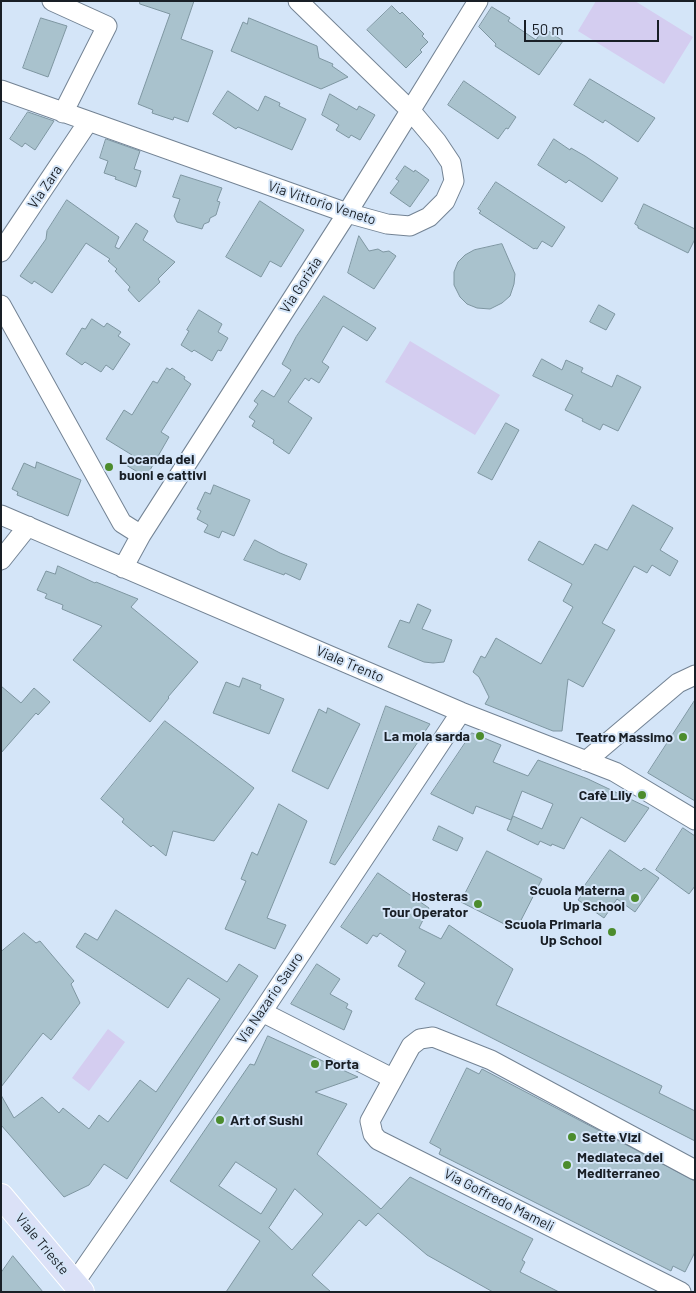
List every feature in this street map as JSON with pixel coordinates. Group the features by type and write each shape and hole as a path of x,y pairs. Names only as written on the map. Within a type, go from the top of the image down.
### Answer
{"main road":[{"name":"Viale Trieste","path":"1,1196 79,1287"}],"street":[{"path":"52,1 107,26 63,113"},
{"name":"Via Vittorio Veneto","path":"1,90 347,213 387,224 410,226 429,217 445,201 454,181 451,163 437,142 410,110 298,1"},
{"name":"Via Gorizia","path":"122,568 141,535 347,213 478,1"},
{"name":"Via Zara","path":"1,252 88,122"},
{"path":"1,305 122,523 141,535"},
{"name":"Viale Trento","path":"1,515 461,712 616,772 695,820"},
{"path":"1,560 28,526"},
{"path":"586,761 678,683 695,675"},
{"name":"Via Nazario Sauro","path":"79,1287 461,712"},
{"path":"262,1012 392,1078"},
{"name":"Via Goffredo Mameli","path":"681,1292 378,1140 373,1134 370,1120 411,1046 420,1039 433,1037 491,1060 695,1170"}],"shaded area":[{"path":"596,1 635,1 693,37 664,84 578,31"},
{"path":"410,341 500,395 475,435 385,382"},
{"path":"108,1029 125,1042 89,1091 72,1078"}],"building":[{"path":"140,1 194,1 181,39 213,51 188,122 174,117 173,120 152,113 153,110 138,104 170,14 140,4"},
{"path":"392,6 400,14 402,12 424,34 422,36 428,42 420,50 422,52 406,68 367,30"},
{"path":"492,7 510,18 508,21 536,40 544,28 563,41 539,75 495,46 496,44 479,27"},
{"path":"41,18 67,26 48,77 23,68"},
{"path":"249,18 317,46 319,58 333,64 332,66 348,77 321,89 231,51 243,22 247,24"},
{"path":"590,79 655,118 638,142 605,120 603,123 574,105"},
{"path":"464,81 516,117 498,139 448,105"},
{"path":"228,91 258,111 265,96 280,103 279,106 306,119 292,150 238,127 236,129 213,114"},
{"path":"330,94 357,110 359,106 375,115 360,140 351,135 349,138 336,130 339,125 322,115"},
{"path":"28,112 54,121 35,150 25,143 22,147 10,139"},
{"path":"106,139 140,151 134,169 141,171 136,187 104,173 108,161 100,158"},
{"path":"554,139 570,150 571,148 585,156 618,178 602,202 569,180 566,183 538,165"},
{"path":"405,166 414,172 415,170 429,180 410,207 390,193 399,181 396,179"},
{"path":"181,175 222,188 217,201 220,202 216,215 204,224 202,229 177,222 174,216 180,199 173,197"},
{"path":"496,182 565,227 552,247 542,241 537,249 534,249 479,213 481,211 478,209"},
{"path":"67,200 119,237 115,247 119,249 136,223 148,231 143,240 175,262 158,279 160,282 139,302 128,290 130,287 115,271 117,269 108,261 110,259 86,243 52,293 34,281 32,284 20,276 46,239 47,231"},
{"path":"260,201 304,230 281,267 270,261 261,277 226,257"},
{"path":"644,204 695,229 695,239 688,253 638,228 635,224"},
{"path":"359,236 369,251 378,249 383,252 389,251 396,256 374,289 348,273"},
{"path":"502,244 515,274 510,296 502,303 490,309 477,308 467,304 460,297 454,285 454,272 458,262 474,250"},
{"path":"324,296 376,328 367,341 343,326 322,362 329,367 319,383 311,378 309,381 305,378 288,402 312,418 289,454 273,443 274,440 252,426 255,421 249,417 258,404 254,401 262,390 274,397 291,370 282,364 296,337"},
{"path":"599,305 615,314 606,330 590,322"},
{"path":"199,310 222,324 218,332 228,338 221,351 218,350 212,361 194,350 192,352 181,345 189,331 187,330"},
{"path":"92,319 104,327 107,323 121,332 118,336 130,344 113,370 106,365 101,372 85,362 82,365 66,354 82,328 85,329"},
{"path":"542,359 562,370 566,360 583,368 581,372 612,387 617,375 641,387 618,431 603,424 600,430 565,410 573,395 533,376"},
{"path":"167,368 170,370 172,368 191,384 161,432 169,437 146,477 126,465 132,455 106,439 124,410 132,415 153,381 157,383"},
{"path":"506,423 519,430 492,480 478,473"},
{"path":"37,462 81,480 68,516 17,495 18,492 12,489 24,463 35,468"},
{"path":"214,485 250,500 234,536 222,531 219,538 204,532 208,525 197,519 201,511 197,509 205,492 210,494"},
{"path":"633,505 673,528 660,550 678,561 670,576 652,565 647,573 634,566 602,623 615,630 583,687 568,679 562,731 553,731 485,704 489,697 479,677 473,672 481,656 485,658 496,638 541,664 573,607 563,601 572,584 528,560 539,541 583,565 595,544 607,550"},
{"path":"255,540 307,564 300,580 285,573 284,575 244,560"},
{"path":"58,566 95,583 138,599 131,607 198,662 168,697 150,722 73,660 102,626 62,609 63,605 45,598 47,594 37,590 46,571 55,574"},
{"path":"418,604 431,610 422,629 452,640 444,662 424,662 388,647 400,620 409,623"},
{"path":"243,678 261,685 260,689 284,699 269,734 213,713 226,682 239,687"},
{"path":"1,686 21,703 34,688 50,702 38,715 36,713 1,753"},
{"name":"Teatro Massimo","path":"695,700 695,801 648,773"},
{"path":"386,706 430,724 335,865 330,863"},
{"path":"328,708 360,724 328,789 292,771 319,709 326,713"},
{"path":"165,721 254,788 214,841 173,831 166,856 153,845 151,847 122,822 124,819 101,799"},
{"path":"472,733 501,745 493,762 528,776 538,760 588,779 649,808 625,842 581,817 564,849 540,841 538,845 507,830 513,816 542,829 553,804 522,791 511,820 476,806 473,814 431,794"},
{"path":"279,804 307,821 267,918 286,925 275,949 225,929 246,881 241,879 252,852 257,855"},
{"path":"439,826 463,838 457,851 433,840"},
{"path":"683,828 695,836 695,886 689,894 656,870"},
{"path":"610,850 641,871 644,868 659,878 635,912 617,899 604,918 578,900 586,889 584,887"},
{"path":"487,851 542,879 516,930 461,902"},
{"path":"378,873 429,908 419,928 441,939 449,925 513,969 496,1005 662,1086 659,1093 695,1111 695,1141 415,999 425,983 398,966 406,951 380,933 377,937 373,935 367,944 341,927"},
{"path":"116,910 227,982 239,964 258,976 127,1179 104,1164 89,1185 64,1197 1,1125 1,1095 14,1118 42,1097 59,1113 63,1108 89,1129 99,1115 108,1122 140,1080 156,1092 220,999 188,978 168,1008 76,947 85,933 97,940"},
{"path":"24,933 36,943 40,941 74,981 71,984 80,1003 51,1040 43,1033 1,1087 1,952"},
{"path":"317,964 340,979 330,994 348,1004 346,1008 352,1011 344,1030 291,1004"},
{"path":"268,1036 358,1077 315,1092 347,1104 317,1154 381,1209 410,1177 533,1239 522,1260 525,1262 520,1272 559,1292 493,1292 427,1255 378,1213 366,1226 359,1220 312,1275 331,1292 226,1292 260,1241 170,1181 250,1064 254,1065","holes":["236,1162 277,1189 261,1214 219,1186","295,1189 323,1214 292,1250 269,1228"]},
{"name":"Mediateca del Mediterraneo","path":"467,1068 479,1074 482,1069 695,1181 695,1252 685,1272 673,1266 671,1271 439,1154 441,1149 430,1143"},
{"path":"13,1256 43,1292 1,1292 1,1273"}],"place":[{"name":"Locanda dei buoni e cattivi","path":"109,467"},
{"name":"La mola sarda","path":"480,736"},
{"name":"Teatro Massimo","path":"683,737"},
{"name":"Cafè Lily","path":"642,795"},
{"name":"Scuola Materna Up School","path":"635,898"},
{"name":"Hosteras Tour Operator","path":"478,904"},
{"name":"Scuola Primaria Up School","path":"612,932"},
{"name":"Porta","path":"315,1064"},
{"name":"Art of Sushi","path":"220,1120"},
{"name":"Sette Vizi","path":"572,1137"},
{"name":"Mediateca del Mediterraneo","path":"567,1165"}]}
